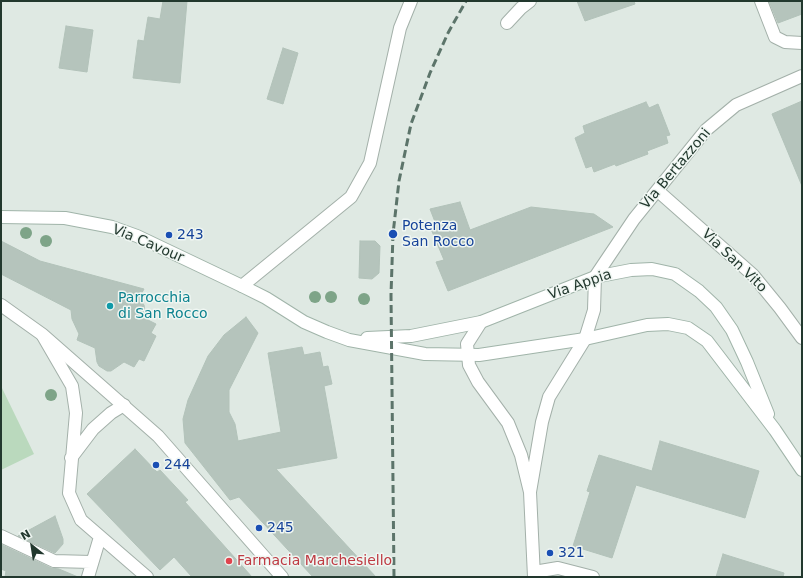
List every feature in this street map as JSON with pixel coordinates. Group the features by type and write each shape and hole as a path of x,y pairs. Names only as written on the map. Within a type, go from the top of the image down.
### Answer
{"street":[{"path":"242,286 351,197 370,163 400,28 411,1"},
{"path":"507,23 520,8 530,1"},
{"path":"760,1 775,37 785,42 802,43"},
{"name":"Via Bertazzoni","path":"595,277 634,219 706,130 736,105 802,76"},
{"name":"Via San Vito","path":"658,191 753,275 802,338"},
{"name":"Via Cavour","path":"1,217 65,218 112,228 137,236 242,286"},
{"name":"Via Appia","path":"348,340 411,336 481,322 595,277 631,270 652,269 675,274 699,291 716,306 732,330 775,430"},
{"path":"593,577 558,568 534,574 530,492 542,422 549,397 585,339 594,310 595,277"},
{"name":"Via Appia","path":"242,286 266,298 304,322 348,340 425,354 467,355 585,339 647,325 668,324 688,328 708,341 775,430 802,470"},
{"path":"1,305 43,335 158,436 282,577"},
{"path":"481,322 467,344 468,365 478,382 499,409 514,436 530,492"},
{"path":"43,335 72,386 76,412 69,493 81,520 147,577"},
{"path":"71,458 93,430 111,413 124,405"},
{"path":"1,536 54,561 91,562"},
{"path":"88,577 91,562 100,537"}],"green space":[{"path":"1,386 34,454 1,470"}],"building":[{"path":"163,1 187,1 180,83 133,78 138,40 144,41 148,17 160,19"},
{"path":"577,1 634,1 635,4 585,21"},
{"path":"769,1 802,1 802,14 778,23"},
{"path":"66,26 93,30 87,72 59,68"},
{"path":"283,48 298,53 283,104 267,99"},
{"path":"802,101 802,186 772,114"},
{"path":"646,102 649,108 658,104 670,135 666,136 668,143 647,151 648,154 616,166 615,164 594,172 592,166 586,168 575,138 585,133 583,126"},
{"path":"460,202 470,230 531,207 594,214 613,227 448,291 436,262 444,260 431,229 437,227 430,209"},
{"name":"Parrocchia di San Rocco","path":"1,241 40,261 144,289 139,298 144,305 146,319 156,324 151,333 156,336 144,361 139,359 134,367 124,362 111,371 107,371 99,366 95,348 77,340 79,334 72,319 71,310 1,274"},
{"path":"360,241 375,241 380,246 379,273 372,279 359,278"},
{"path":"246,317 258,333 229,390 229,412 235,424 238,441 281,432 268,353 302,347 304,355 320,352 323,367 328,366 332,384 324,386 337,458 276,469 376,577 313,577 239,497 230,500 185,443 183,419 188,400 208,356 224,335"},
{"path":"660,441 759,471 745,518 636,485 612,558 573,546 590,492 587,491 599,455 652,471"},
{"path":"135,449 157,472 160,470 188,500 185,502 252,577 192,577 174,557 160,570 87,494"},
{"path":"55,516 63,539 63,544 55,553 18,536"},
{"path":"2,545 51,568 59,569 78,577 5,577 6,571 1,569"},
{"path":"723,554 784,573 783,577 716,577"}],"railway":[{"path":"394,577 391,295 393,234 399,181 411,124 430,73 448,33 466,1"}],"place":[{"name":"Potenza San Rocco","path":"393,234"},
{"name":"243","path":"169,235"},
{"name":"Parrocchia di San Rocco","path":"110,306"},
{"name":"244","path":"156,465"},
{"name":"245","path":"259,528"},
{"name":"321","path":"550,553"},
{"name":"Farmacia Marchesiello","path":"229,561"}]}
